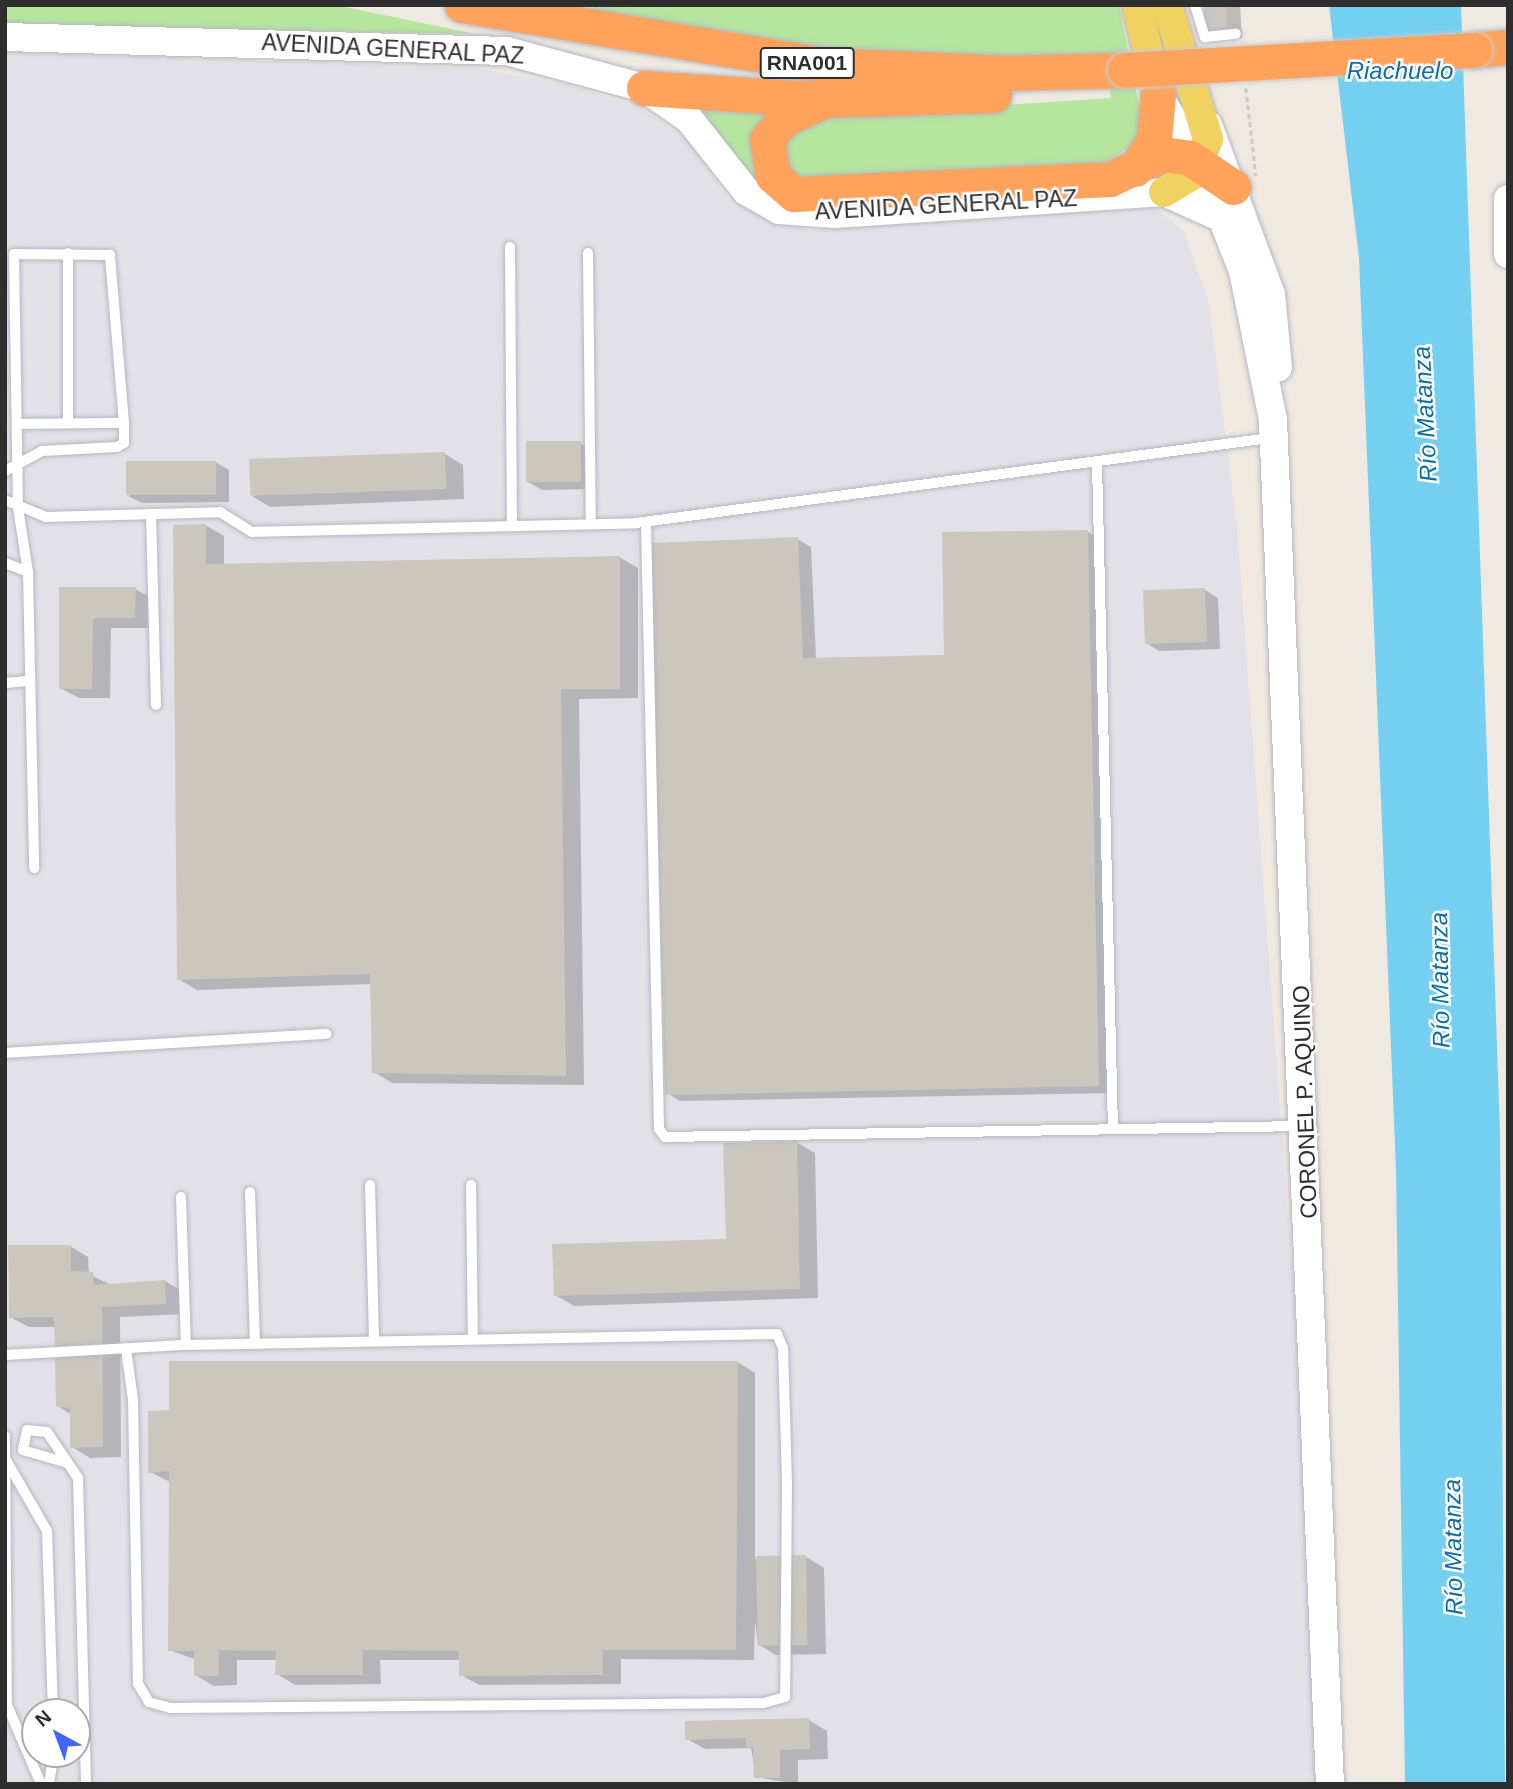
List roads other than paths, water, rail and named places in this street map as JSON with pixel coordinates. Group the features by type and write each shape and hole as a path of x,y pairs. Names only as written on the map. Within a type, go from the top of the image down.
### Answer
{"highway":[{"name":"AVENIDA GENERAL PAZ","path":"462,5 824,65 1116,71"},
{"name":"RNA001","path":"1116,71 1508,47"},
{"path":"644,88 825,100 1006,95 1116,71"},
{"path":"1135,169 1154,140 1158,95"},
{"path":"825,100 784,119 767,139 773,176 794,194 1110,179 1163,155 1202,165 1238,196"}],"main road":[{"path":"1137,5 1158,95"},
{"path":"1164,192 1202,165 1208,125 1167,5"}],"street":[{"name":"AVENIDA GENERAL PAZ","path":"5,37 486,49 550,58 644,88 690,120 746,191 779,210 835,214 1164,192 1238,196"},
{"path":"1158,95 1202,165"},
{"name":"CORONEL P. AQUINO","path":"1208,125 1238,196 1272,294 1278,367 1273,429 1306,1126 1330,1784"},
{"path":"1507,204 1508,254"}],"lane":[{"path":"1195,5 1205,37 1236,34"},
{"path":"510,247 512,526"},
{"path":"68,253 68,422"},
{"path":"5,471 19,463 42,451 117,447 124,443 115,260 68,253 10,255 20,424 19,463 18,508 27,572 34,868"},
{"path":"588,253 591,524"},
{"path":"5,385 18,384"},
{"path":"20,424 124,423"},
{"path":"5,500 18,508 46,517 220,512 252,531 646,522 1097,462 1273,429"},
{"path":"1097,462 1113,1129"},
{"path":"151,514 156,705"},
{"path":"646,522 659,1129 665,1137 1306,1126"},
{"path":"5,563 27,572"},
{"path":"5,683 28,681"},
{"path":"5,1053 326,1034"},
{"path":"370,1185 374,1341"},
{"path":"471,1185 474,1338"},
{"path":"250,1192 255,1344"},
{"path":"181,1197 186,1345"},
{"path":"5,1355 125,1348 186,1345 764,1331 782,1338 785,1697 764,1703 170,1708 149,1702 138,1684 133,1399 125,1348"},
{"path":"64,1462 23,1450 27,1430 47,1432 79,1485 86,1784"},
{"path":"5,1436 7,1705 41,1784"},
{"path":"6,1460 47,1531 53,1698"}],"water":[{"name":"Riachuelo","path":"1329,5 1461,5 1500,1133 1505,1784 1405,1784 1396,1170 1359,258"}],"water label":[{"name":"Río Matanza","path":"1425,414"},
{"name":"Río Matanza","path":"1440,980"},
{"name":"Río Matanza","path":"1453,1547"}]}
